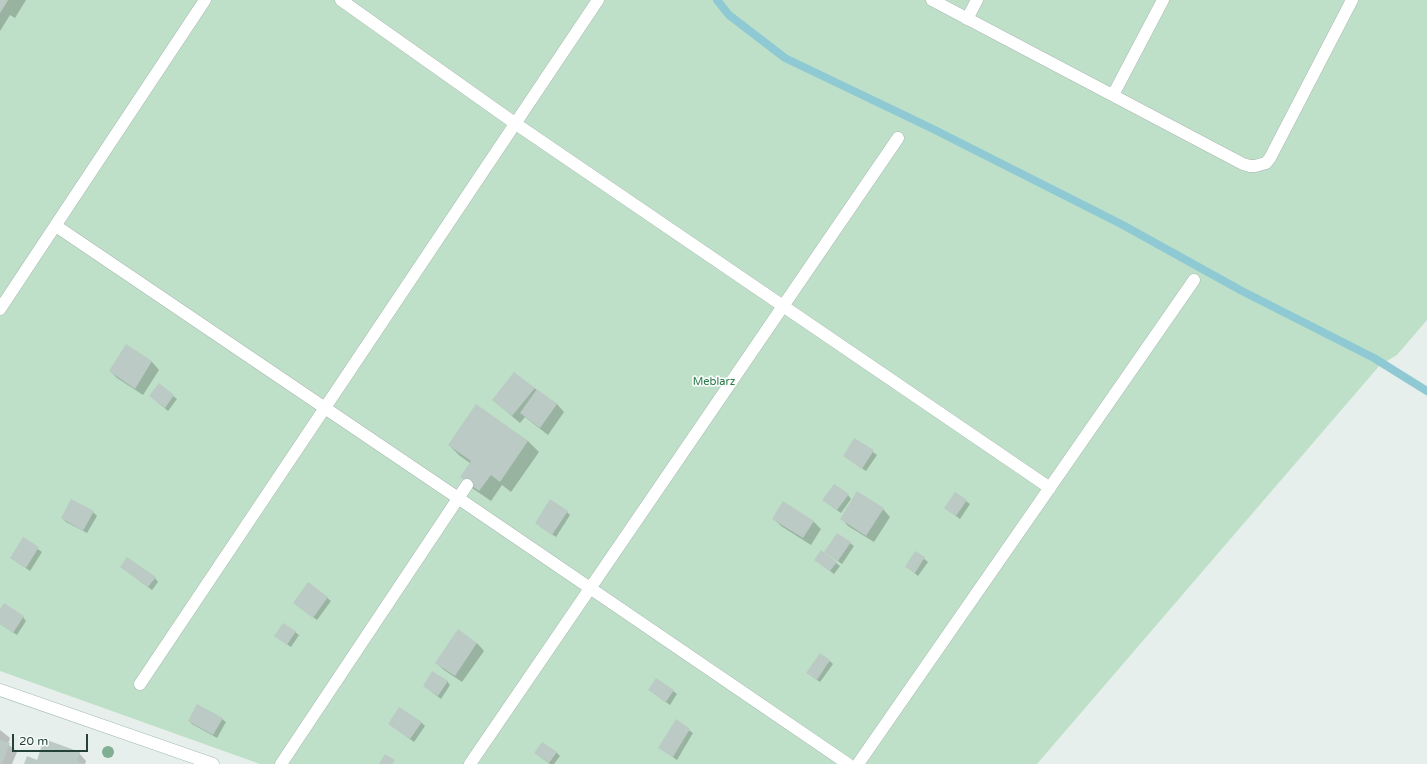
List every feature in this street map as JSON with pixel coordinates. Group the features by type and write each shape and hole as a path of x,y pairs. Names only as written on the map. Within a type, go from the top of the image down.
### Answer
{"street":[{"path":"0,309 205,0"},
{"path":"341,0 516,124 1050,488"},
{"path":"140,684 598,0"},
{"path":"932,0 1243,164 1250,166 1261,165 1266,163 1270,158 1352,0"},
{"path":"967,19 977,0"},
{"path":"1114,95 1163,0"},
{"path":"470,764 898,138"},
{"path":"56,226 848,764"},
{"path":"858,764 1194,280"},
{"path":"281,764 467,485"},
{"path":"0,690 213,764"}],"green space":[{"name":"Meblarz","path":"8,0 1427,0 1427,320 1397,355 1380,365 1037,764 260,764 0,671 0,13"}],"building":[{"path":"0,0 8,0 0,13"},
{"path":"126,344 152,361 135,389 109,371"},
{"path":"514,372 535,388 512,416 492,400"},
{"path":"159,383 174,395 165,408 149,396"},
{"path":"537,389 557,404 540,428 520,413"},
{"path":"476,404 528,441 500,482 491,475 479,491 460,477 471,461 448,445"},
{"path":"854,438 874,450 862,469 843,456"},
{"path":"834,484 849,494 837,510 822,500"},
{"path":"857,491 884,508 866,536 840,519"},
{"path":"955,492 967,500 956,516 944,508"},
{"path":"71,499 94,511 83,531 61,518"},
{"path":"550,499 568,511 552,535 535,523"},
{"path":"783,501 814,521 803,538 772,519"},
{"path":"837,533 851,542 838,561 824,552"},
{"path":"23,537 39,547 26,568 10,558"},
{"path":"821,550 837,562 830,571 814,560"},
{"path":"915,551 925,557 915,573 905,567"},
{"path":"127,557 156,577 148,587 120,567"},
{"path":"308,582 328,597 313,618 293,603"},
{"path":"4,603 24,616 13,633 0,624 0,609"},
{"path":"283,623 296,631 287,645 274,636"},
{"path":"458,629 477,643 455,676 435,663"},
{"path":"820,653 830,660 817,680 806,673"},
{"path":"432,671 448,681 438,696 423,686"},
{"path":"656,678 674,690 666,702 648,690"},
{"path":"197,704 223,718 213,735 188,721"},
{"path":"399,707 422,722 410,739 388,724"},
{"path":"676,719 690,729 673,757 658,748"},
{"path":"44,739 80,752 77,761 85,764 24,764 27,756 37,760"},
{"path":"0,740 10,743 2,764 0,764"},
{"path":"542,742 557,752 549,763 534,753"},
{"path":"385,754 395,760 392,764 379,764"}],"waterway":[{"path":"717,0 729,15 785,58 931,128 1121,224 1242,291 1374,358 1427,391"}]}
